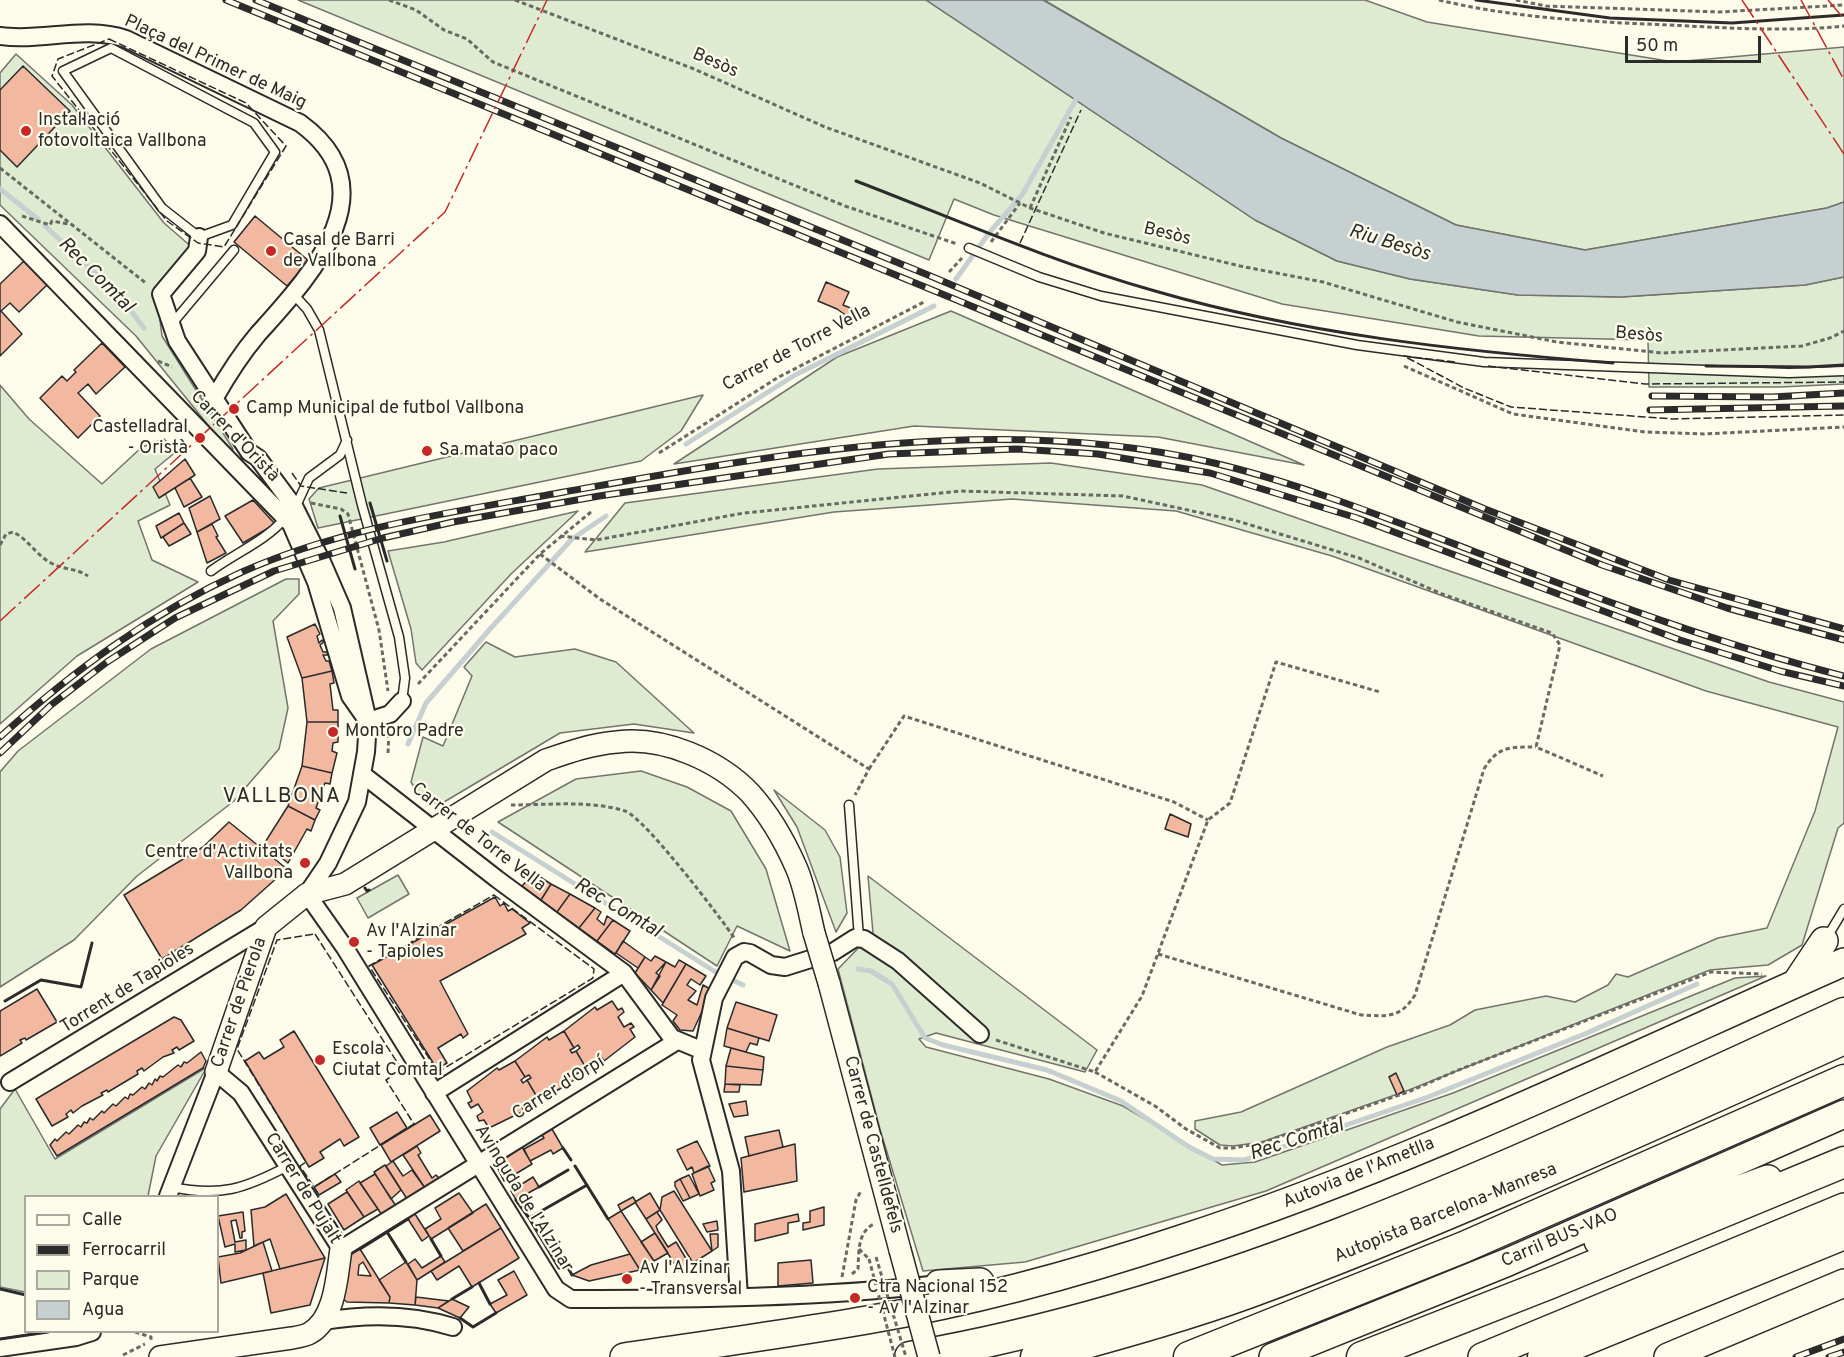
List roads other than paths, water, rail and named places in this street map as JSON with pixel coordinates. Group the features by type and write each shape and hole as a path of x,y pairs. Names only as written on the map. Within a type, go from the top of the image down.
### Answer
{"highway":[{"path":"1796,983 1824,941"},
{"name":"Autovia de l'Ametlla","path":"624,1357 851,1322 1050,1278 1190,1236 1368,1172 1555,1092 1844,962"},
{"path":"908,1357 1000,1340 1204,1283 1307,1245 1541,1149 1844,1013"},
{"name":"Autopista Barcelona-Manresa","path":"1036,1357 1235,1297 1405,1232 1563,1166 1844,1039"},
{"path":"1189,1357 1464,1247 1844,1080"},
{"name":"Carril BUS-VAO","path":"1274,1357 1409,1303 1631,1209 1844,1114"},
{"path":"1409,1303 1530,1267 1774,1176 1844,1154"},
{"path":"1362,1357 1551,1283 1844,1162"},
{"path":"1482,1357 1844,1207"},
{"path":"1543,1357 1844,1234"},
{"path":"939,1284 1050,1278"},
{"path":"1668,1357 1844,1283"}],"street":[{"name":"Plaça del Primer de Maig","path":"0,36 88,32 115,35 300,123 317,135 329,152 338,173 342,196 332,239 295,296 237,360 214,399"},
{"name":"Carrer d'Oristà","path":"0,224 251,482 295,509 342,608 368,721 362,774 357,802 345,829 308,894"},
{"path":"199,237 197,251 160,294 177,341 249,452 258,458 295,509"},
{"path":"249,452 251,482"},
{"path":"368,721 390,714 402,701"},
{"name":"Carrer de Pierola","path":"169,1192 216,1072 266,927 308,894 345,884 546,760 582,748 619,741 656,744 692,753 722,771 750,793 776,829 797,868 814,933"},
{"name":"Carrer de Torre Vella","path":"362,774 436,829 497,879 624,973 666,1030 677,1041 701,1050"},
{"name":"Avinguda de l'Alzinar","path":"308,894 345,948 556,1289 571,1299 862,1293 939,1284"},
{"name":"Torrent de Tapioles","path":"9,1082 266,927"},
{"name":"Carrer de Castelldefels","path":"814,933 929,1357"},
{"path":"739,1297 731,1171 701,1068 701,1050 709,1014 735,957 744,952 771,965 785,967 833,952 859,938 898,961 980,1034"},
{"path":"434,1093 624,973"},
{"name":"Carrer d'Orpí","path":"341,1249 677,1041"},
{"name":"Carrer de Pujalt","path":"216,1072 241,1093 341,1249 334,1292 323,1321"},
{"path":"160,1357 292,1338 310,1333 323,1321 355,1316 432,1321 453,1327"},
{"path":"0,1348 76,1337 89,1333"}],"lane":[{"path":"111,48 254,123 275,152 232,225 199,237 162,208 63,71 111,48"},
{"path":"969,248 1039,277 1101,296 1369,346 1484,362 1789,373 1844,371"},
{"path":"171,325 234,250"},
{"path":"295,296 308,309 319,330 362,505 399,637 405,678 402,701"},
{"path":"211,572 235,553 274,531 295,509 309,478 340,455 347,440"},
{"path":"849,805 859,938"},
{"path":"1824,941 1844,909"},
{"path":"169,1192 205,1193 232,1190 288,1166"}],"water":[{"name":"Riu Besòs","path":"926,0 1043,0 1281,138 1456,225 1585,250 1827,208 1844,202 1844,277 1805,285 1621,297 1518,295 1410,279 1337,261 1255,220"}],"waterway":[{"path":"956,279 989,233 1022,195 1079,94"},
{"name":"Rec Comtal","path":"0,189 38,219"},
{"name":"Rec Comtal","path":"45,226 118,294 144,328"},
{"path":"686,444 795,375 934,306"},
{"path":"408,744 426,703 490,629 572,539 606,516"},
{"name":"Rec Comtal","path":"492,832 714,971 743,985"},
{"name":"Rec Comtal","path":"858,969 871,971 892,984 925,1038 943,1045 1047,1070 1121,1101 1189,1147 1213,1159 1244,1160 1428,1097 1587,1033 1697,984"}],"railway":[{"path":"226,0 1602,565 1727,608 1844,640"},
{"path":"256,0 928,275 1485,509 1669,580 1844,629"},
{"path":"1652,396 1772,397 1844,393"},
{"path":"1650,410 1844,406"},
{"path":"0,737 56,689 114,645 176,606 242,572 320,543 441,514 725,464 888,444 970,440 1051,441 1133,448 1247,471 1345,503 1657,619 1844,676"},
{"path":"0,753 51,705 107,662 175,618 274,571 383,538 453,522 599,496 889,454 1017,449 1098,454 1210,473 1357,518 1680,640 1780,671 1844,686"},
{"path":"1796,1357 1844,1339"},
{"path":"1829,1357 1844,1352"}],"place":[{"name":"Instal·lació fotovoltaica Vallbona","path":"26,131"},
{"name":"Casal de Barri de Vallbona","path":"271,251"},
{"name":"Camp Municipal de futbol Vallbona","path":"234,409"},
{"name":"Castelladral - Oristà","path":"200,438"},
{"name":"Sa matao paco","path":"427,451"},
{"name":"Montoro Padre","path":"333,732"},
{"name":"Centre d'Activitats Vallbona","path":"305,863"},
{"name":"Av l'Alzinar - Tapioles","path":"354,942"},
{"name":"Escola Ciutat Comtal","path":"320,1060"},
{"name":"Av l'Alzinar - Transversal","path":"627,1279"},
{"name":"Ctra Nacional 152 - Av l'Alzinar","path":"855,1298"}],"district":[{"name":"VALLBONA","path":"282,798"}]}
